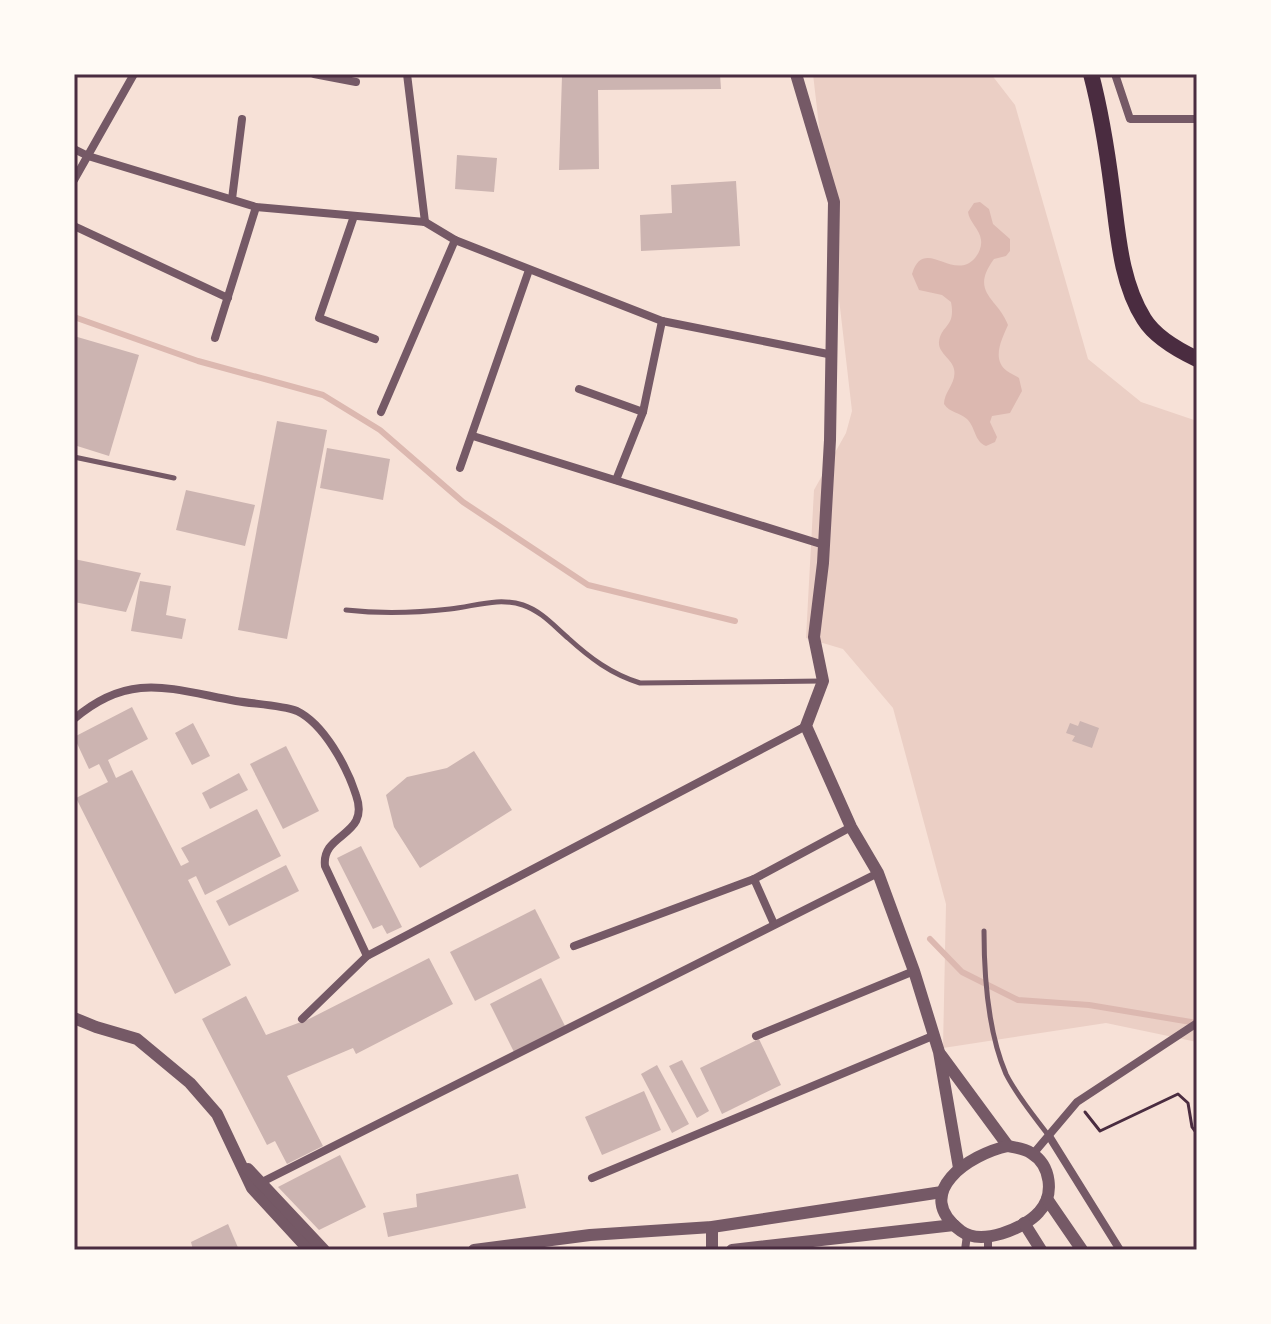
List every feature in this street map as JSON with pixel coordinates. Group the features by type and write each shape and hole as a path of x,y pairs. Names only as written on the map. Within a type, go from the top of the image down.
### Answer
{"highway":[{"path":"1091,74 1121,254 1131,292 1145,321 1165,341 1197,359"}],"street":[{"path":"74,180 134,74"},
{"path":"314,74 356,82"},
{"path":"407,74 425,222"},
{"path":"302,1019 367,956 806,726 823,681 814,637 824,545 833,355 834,202 796,74"},
{"path":"1115,74 1130,119 1197,119"},
{"path":"232,199 242,119"},
{"path":"74,149 88,156 256,207 425,222 455,240 662,321 833,355"},
{"path":"215,338 256,207"},
{"path":"354,216 319,318 375,339"},
{"path":"74,226 228,298"},
{"path":"381,412 455,240"},
{"path":"460,468 529,270"},
{"path":"616,480 643,412 662,321"},
{"path":"579,389 643,412"},
{"path":"473,436 824,545"},
{"path":"74,719 99,700 124,689 152,685 297,712 331,740 357,796 357,822 325,850 324,857 325,866 367,956"},
{"path":"806,726 851,827 878,873 914,971 939,1052 959,1168"},
{"path":"574,946 754,879 851,827"},
{"path":"260,1183 878,873"},
{"path":"754,879 774,924"},
{"path":"756,1036 914,971"},
{"path":"74,1018 137,1039 190,1083 217,1114 252,1188 309,1250"},
{"path":"1033,1154 1077,1102 1197,1023"},
{"path":"74,1026 96,1027"},
{"path":"592,1178 935,1035"},
{"path":"939,1052 1008,1146"},
{"path":"1049,1136 1120,1250"},
{"path":"1008,1146 1033,1154 1048,1175 1047,1199 1039,1212 1024,1223 988,1236 967,1235 954,1225 941,1202 947,1180 959,1168 990,1150 1008,1146"},
{"path":"243,1164 324,1250"},
{"path":"260,1183 273,1212"},
{"path":"474,1250 590,1235 712,1227 942,1192"},
{"path":"1047,1199 1082,1250"},
{"path":"1024,1223 1041,1250"},
{"path":"732,1250 954,1225"},
{"path":"712,1227 712,1250"},
{"path":"965,1250 967,1235"},
{"path":"988,1236 988,1250"}],"lane":[{"path":"74,457 174,478"},
{"path":"346,610 381,614 452,609 494,600 513,602 528,606 546,618 601,666 640,683 823,681"},
{"path":"984,931 984,963 990,1008 1006,1073 1049,1136"}],"path":[{"path":"1077,1102 1100,1131 1178,1094 1188,1103 1192,1127 1197,1134"}],"shaded area":[{"path":"813,74 991,74 1015,105 1088,359 1141,402 1197,421 1197,1042 1106,1023 943,1048 946,904 893,708 843,649 806,638 814,490 846,433 852,411"},
{"path":"980,202 989,209 993,224 1010,239 1010,251 1006,256 994,259 984,280 988,295 1008,325 999,349 1000,361 1007,371 1019,378 1022,391 1010,413 992,416 990,422 997,437 995,442 986,446 979,441 967,419 944,404 954,374 953,365 939,342 952,317 951,302 942,295 919,290 912,274 917,263 924,259 958,266 975,258 981,240 968,212 974,203"}],"building":[{"path":"720,74 721,89 598,90 599,169 559,170 562,76"},
{"path":"457,155 497,158 494,192 455,189"},
{"path":"736,181 740,246 641,251 640,215 672,213 671,185"},
{"path":"74,336 139,355 109,456 74,445"},
{"path":"277,421 327,430 287,639 238,630"},
{"path":"327,448 390,459 383,500 320,488"},
{"path":"186,490 255,505 245,546 176,530"},
{"path":"74,559 141,573 126,612 74,602"},
{"path":"140,581 171,586 166,615 186,619 182,639 131,631"},
{"path":"132,707 148,739 108,760 116,778 132,770 181,866 189,862 181,848 257,809 281,856 205,895 196,876 188,880 231,965 175,994 76,798 108,782 99,764 89,769 74,737"},
{"path":"1080,721 1099,728 1092,748 1072,741 1075,736 1066,733 1070,723 1078,726"},
{"path":"193,723 210,756 192,765 175,733"},
{"path":"286,746 319,811 283,829 250,764"},
{"path":"474,751 512,810 420,868 394,827 386,795 407,777 447,768"},
{"path":"239,773 248,790 210,809 202,793"},
{"path":"361,846 402,927 387,934 382,925 373,929 337,858"},
{"path":"286,865 299,891 229,926 216,901"},
{"path":"535,909 560,958 475,1001 450,952"},
{"path":"429,958 453,1004 356,1054 353,1048 287,1076 323,1146 287,1164 275,1141 267,1145 202,1019 246,996 266,1035 309,1019"},
{"path":"541,978 566,1028 515,1054 490,1004"},
{"path":"759,1039 781,1085 722,1114 700,1068"},
{"path":"682,1060 709,1111 697,1118 669,1066"},
{"path":"657,1065 689,1124 672,1133 641,1074"},
{"path":"644,1091 661,1130 602,1155 585,1117"},
{"path":"340,1155 366,1207 319,1230 278,1187"},
{"path":"518,1174 526,1208 388,1237 383,1213 417,1207 416,1194"},
{"path":"228,1224 239,1250 193,1250 191,1242"}],"waterway":[{"path":"74,317 198,361 323,395 380,430 463,502 588,585 735,621"},
{"path":"930,939 962,972 1018,1000 1089,1005 1197,1023"}]}
